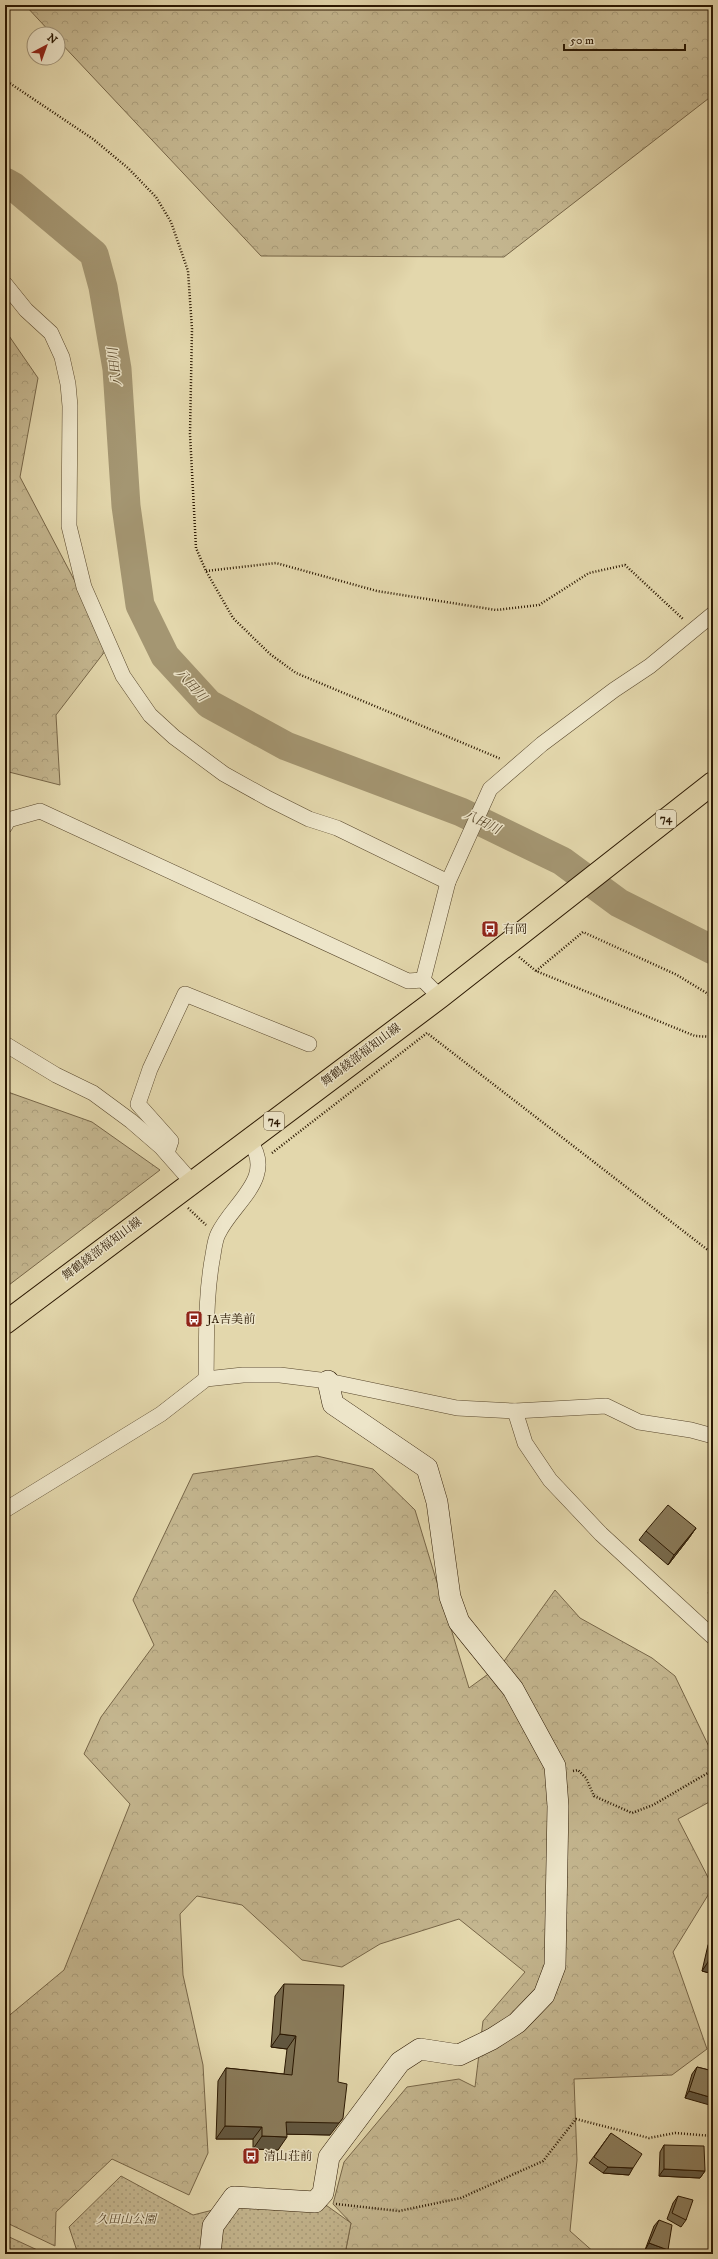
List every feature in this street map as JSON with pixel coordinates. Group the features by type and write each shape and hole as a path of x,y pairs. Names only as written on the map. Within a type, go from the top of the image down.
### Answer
{"main road":[{"name":"舞鶴綾部福知山線","path":"5,1323 191,1181 249,1140 440,997 713,783"}],"street":[{"path":"5,284 26,310 51,333 62,357 68,384 70,406 69,526 84,587 123,676 150,715 174,737 230,778 310,819 343,831 448,882"},
{"path":"423,980 448,882 454,865 490,789 517,765 614,690 650,666 713,614"},
{"path":"5,826 8,820 40,811 408,981 423,980 440,997"},
{"path":"167,1153 172,1141 138,1104 150,1069 185,994 309,1044"},
{"path":"5,1044 56,1075 93,1093 131,1121 167,1153 191,1181"},
{"path":"206,1379 207,1285 217,1235 257,1178 259,1163 256,1149 249,1140"},
{"path":"5,1510 161,1414 206,1379 243,1375 280,1376 328,1381 457,1408 514,1411 606,1406 639,1422 691,1430 713,1436"},
{"path":"210,2254 212,2226 234,2198 315,2202 323,2193 329,2157 400,2062 420,2049 460,2055 492,2039 517,2023 544,1995 555,1966 558,1806 555,1766 513,1689 459,1622 450,1597 437,1502 428,1468 333,1404 328,1381"},
{"path":"514,1411 525,1443 550,1480 601,1534 713,1637"}],"path":[{"path":"5,80 93,139 128,168 156,196 177,236 188,271 192,330 190,434 196,548 206,571 233,618 270,654 296,672 517,765"},
{"path":"206,571 276,563 377,591 496,610 526,608 539,605 589,573 625,565 694,630"},
{"path":"536,971 583,932 677,975 713,997"},
{"path":"505,946 536,971 695,1036 713,1037"},
{"path":"259,1163 427,1033 713,1254"},
{"path":"185,1205 217,1235"},
{"path":"555,1776 578,1770 586,1778 594,1796 632,1813 653,1805 713,1770"},
{"path":"319,2198 330,2203 399,2211 461,2198 543,2161 576,2119 649,2138 674,2133 713,2136"}],"green space":[{"path":"25,5 713,5 713,95 504,257 261,256 66,49 66,26 45,26"},
{"path":"5,330 38,378 20,477 109,646 56,715 60,785 5,771"},
{"path":"5,1091 92,1122 160,1170 5,1288"},
{"path":"317,1456 373,1469 415,1510 469,1688 502,1664 555,1590 580,1618 652,1658 675,1676 713,1755 713,1800 678,1819 713,1887 673,1952 707,2049 672,2075 574,2079 577,2160 570,2231 596,2254 345,2254 351,2223 333,2204 344,2162 407,2087 459,2079 475,2087 483,2021 525,1972 459,1919 380,1944 342,1967 302,1960 242,1905 197,1896 180,1914 183,1975 203,2065 208,2153 189,2195 112,2159 56,2212 55,2246 5,2222 5,2019 64,1970 130,1804 84,1754 101,1717 154,1645 133,1600 193,1474"},
{"name":"久田山公園","path":"121,2176 193,2215 249,2201 323,2203 351,2223 345,2254 78,2254 69,2227"},
{"path":"5,2235 46,2254 5,2254"}],"building":[{"path":"668,1505 696,1528 674,1555 646,1531"},
{"path":"713,1941 713,1963 708,1962"},
{"path":"284,1984 344,1985 338,2082 347,2084 343,2118 339,2123 286,2122 287,2137 262,2136 262,2127 225,2126 226,2068 292,2075 296,2036 280,2034"},
{"path":"697,2067 713,2071 713,2098 689,2091"},
{"path":"611,2133 642,2154 633,2168 608,2167 594,2157"},
{"path":"664,2145 704,2146 705,2171 664,2169"},
{"path":"678,2196 693,2200 686,2220 672,2213"},
{"path":"659,2220 672,2225 668,2250 649,2243"}],"waterway":[{"name":"八田川","path":"5,182 14,187 94,254 103,287 117,369 126,506 140,605 165,656 209,704 286,746 461,812 562,861 619,903 713,950"}],"place":[{"name":"有岡","path":"490,929"},
{"name":"JA吉美前","path":"194,1319"},
{"name":"清山荘前","path":"251,2156"}]}
